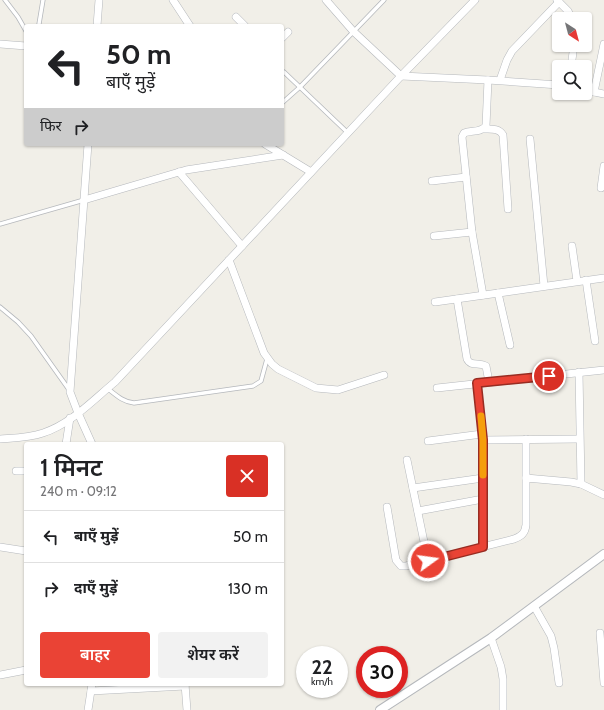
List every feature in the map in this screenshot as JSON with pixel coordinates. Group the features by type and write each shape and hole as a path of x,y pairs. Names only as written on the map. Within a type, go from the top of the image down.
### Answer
{"street":[{"path":"97,24 99,0"},
{"path":"173,0 189,24"},
{"path":"326,0 353,31 401,76 500,80 552,84"},
{"path":"0,439 30,436 44,433 58,427 78,413 115,382 348,132 475,0"},
{"path":"500,80 512,51 558,1 568,12"},
{"path":"236,17 243,24"},
{"path":"0,44 24,46"},
{"path":"604,44 594,92 604,94"},
{"path":"484,129 487,122 488,80"},
{"path":"483,295 472,232 462,137 467,132 484,129 496,129 503,135 508,209"},
{"path":"530,139 544,286"},
{"path":"88,146 70,392 91,442"},
{"path":"268,146 311,172"},
{"path":"84,200 204,166 283,155"},
{"path":"602,188 604,166"},
{"path":"179,172 242,246"},
{"path":"432,181 466,177"},
{"path":"434,236 472,232"},
{"path":"572,246 577,281"},
{"path":"229,260 267,359 278,369 316,388 328,390 338,390 384,375"},
{"path":"435,302 604,278"},
{"path":"586,280 596,341"},
{"path":"498,293 510,345"},
{"path":"457,299 467,359 469,363 486,366 489,382"},
{"path":"437,388 604,370"},
{"path":"579,372 580,484"},
{"path":"477,383 482,437 483,547"},
{"path":"66,442 70,418"},
{"path":"428,441 482,437 579,439"},
{"path":"387,507 396,560 401,566 428,561 522,536 525,531 526,439"},
{"path":"407,460 428,561"},
{"path":"16,471 24,470"},
{"path":"413,488 483,478"},
{"path":"526,478 571,482 580,484 604,495"},
{"path":"418,511 483,499"},
{"path":"0,547 24,551"},
{"path":"380,710 491,638 604,554"},
{"path":"534,606 551,636 559,683"},
{"path":"600,633 604,683"},
{"path":"491,638 502,667 503,710"},
{"path":"0,675 24,670"},
{"path":"87,710 92,688 154,686"},
{"path":"185,686 187,710"}],"lane":[{"path":"5,0 18,16 24,27"},
{"path":"39,24 43,0"},
{"path":"284,101 300,87 384,0"},
{"path":"284,72 348,132"},
{"path":"0,224 84,200"},
{"path":"0,307 18,322 31,336 70,392"},
{"path":"107,388 120,399 134,403 253,386 261,381 267,359"}],"slow traffic":[{"path":"481,416 483,475"}],"route":[{"path":"428,561 483,547 483,440 477,383 549,376"}]}
